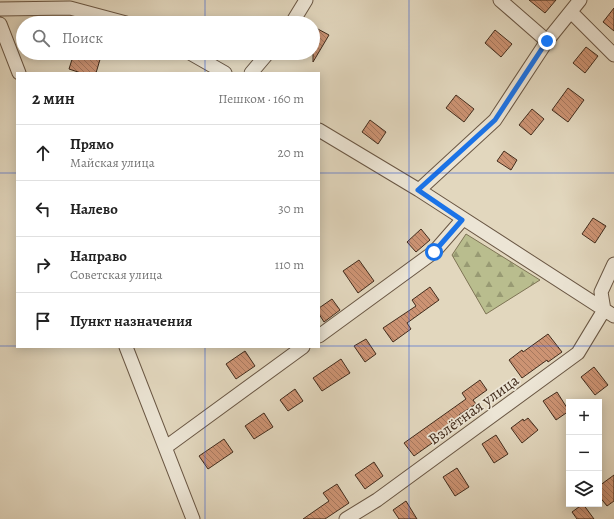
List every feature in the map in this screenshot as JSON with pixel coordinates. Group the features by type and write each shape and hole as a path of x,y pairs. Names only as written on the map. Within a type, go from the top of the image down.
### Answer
{"street":[{"path":"296,16 306,0"},
{"path":"500,0 547,41"},
{"path":"418,190 495,120 547,41 580,0"},
{"path":"0,9 63,4 70,8 100,16"},
{"path":"571,12 614,55"},
{"path":"0,24 19,72"},
{"path":"202,60 223,72"},
{"path":"253,72 262,60"},
{"path":"320,131 418,190 462,220 609,313"},
{"path":"320,335 434,252 462,220"},
{"path":"609,313 601,292 614,264"},
{"name":"Взлётная улица","path":"346,519 377,500 578,353 609,313"},
{"path":"126,348 194,519"},
{"path":"166,447 302,348"}],"green space":[{"path":"466,234 540,280 486,314 452,255"}],"building":[{"path":"529,0 556,0 545,13"},
{"path":"614,8 614,31 603,22"},
{"path":"320,30 329,35 320,50"},
{"path":"495,30 512,44 501,57 485,43"},
{"path":"586,47 598,56 585,73 573,63"},
{"path":"72,60 100,60 96,72 78,72 69,69"},
{"path":"568,88 584,100 568,122 552,110"},
{"path":"456,95 474,109 464,122 446,108"},
{"path":"532,109 544,119 531,135 519,125"},
{"path":"370,120 386,132 378,144 362,132"},
{"path":"504,151 517,160 511,170 497,161"},
{"path":"593,218 606,226 595,243 582,234"},
{"path":"421,229 430,240 416,252 407,242"},
{"path":"359,260 374,281 358,293 343,271"},
{"path":"430,287 439,300 407,323 411,329 393,342 383,328 416,306 412,300"},
{"path":"332,299 340,310 324,322 320,316 320,307"},
{"path":"548,334 562,352 548,362 547,360 522,378 509,360"},
{"path":"366,339 376,354 365,362 354,346"},
{"path":"245,351 255,366 236,379 226,364"},
{"path":"341,359 350,373 322,391 313,378"},
{"path":"594,367 608,385 595,395 581,377"},
{"path":"480,380 487,390 473,400 476,404 459,415 463,421 414,456 404,443 466,399 462,393"},
{"path":"295,389 303,401 288,411 280,400"},
{"path":"557,392 566,406 566,413 556,420 543,401"},
{"path":"264,413 273,427 254,439 245,426"},
{"path":"528,418 538,430 522,443 511,428 523,419 524,421"},
{"path":"496,435 508,454 494,463 482,444"},
{"path":"224,439 233,452 208,469 199,456"},
{"path":"374,462 383,476 365,489 355,475"},
{"path":"457,468 469,487 455,496 443,477"},
{"path":"614,475 614,501 607,506 602,500 602,484"},
{"path":"337,484 349,503 325,519 303,519 329,501 323,493"},
{"path":"406,501 417,519 399,519 393,510"},
{"path":"579,507 585,507 594,519 577,519 572,512"}],"route":[{"path":"434,252 462,220 418,190 495,120 547,41"}]}
